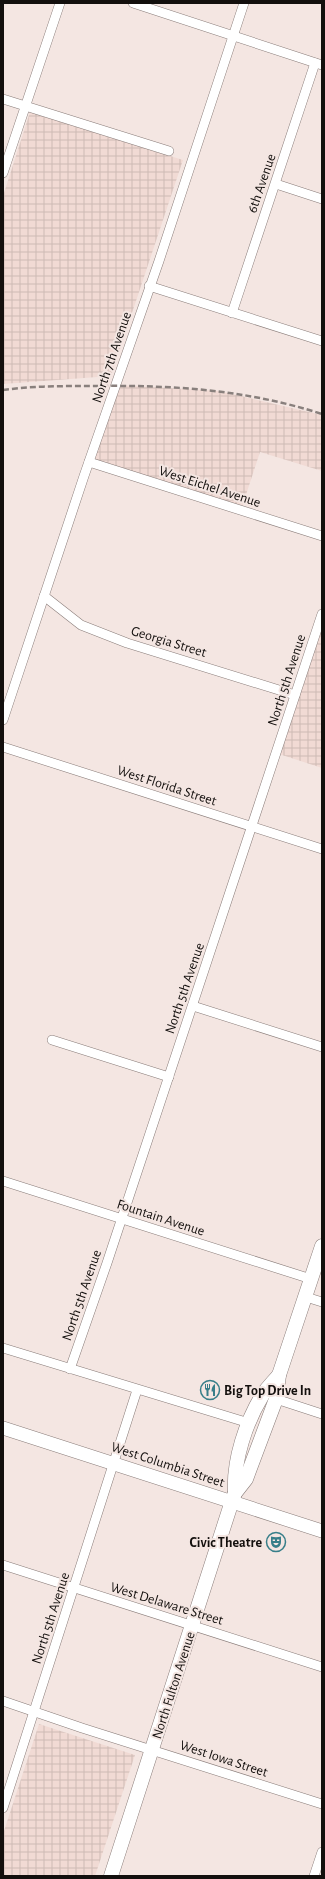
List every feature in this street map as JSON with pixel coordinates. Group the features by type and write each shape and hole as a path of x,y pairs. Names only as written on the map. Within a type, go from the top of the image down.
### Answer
{"main road":[{"name":"North Fulton Avenue","path":"233,1497 246,1479 276,1399 279,1375 322,1246"},
{"name":"North Fulton Avenue","path":"114,1875 152,1749 233,1497 234,1476 241,1446 249,1423 264,1393 279,1375"},
{"name":"West Columbia Street","path":"3,1428 114,1464 233,1497 322,1531"}],"street":[{"path":"3,173 60,3"},
{"path":"132,3 318,64"},
{"name":"North 7th Avenue","path":"3,720 89,462 159,261 244,3"},
{"name":"6th Avenue","path":"232,313 318,64"},
{"path":"3,99 169,151"},
{"path":"276,184 322,199"},
{"path":"150,286 322,342"},
{"name":"West Eichel Avenue","path":"89,462 322,536"},
{"name":"Georgia Street","path":"44,596 81,625 127,643 295,695"},
{"name":"North 5th Avenue","path":"70,1369 193,1006 322,614"},
{"name":"West Florida Street","path":"3,747 322,849"},
{"path":"193,1006 322,1047"},
{"path":"52,1040 169,1077"},
{"name":"Fountain Avenue","path":"3,1181 311,1279"},
{"path":"306,1297 322,1302"},
{"path":"3,1348 249,1423"},
{"name":"North 5th Avenue","path":"3,1808 138,1390"},
{"path":"276,1399 322,1414"},
{"name":"West Delaware Street","path":"3,1565 74,1589 322,1667"},
{"name":"West Iowa Street","path":"3,1701 322,1804"},
{"path":"314,1876 322,1852"}],"shaded area":[{"path":"30,112 183,160 111,376 3,384 3,196"},
{"path":"116,385 219,391 322,415 322,471 260,452 241,510 89,462"},
{"path":"322,613 322,768 276,753"},
{"path":"39,1724 135,1755 95,1876 3,1876 3,1834"}],"railway":[{"path":"3,390 69,386 150,386 208,390 264,399 322,414"}],"place":[{"name":"Big Top Drive In","path":"210,1390"},
{"name":"Civic Theatre","path":"276,1542"}]}
